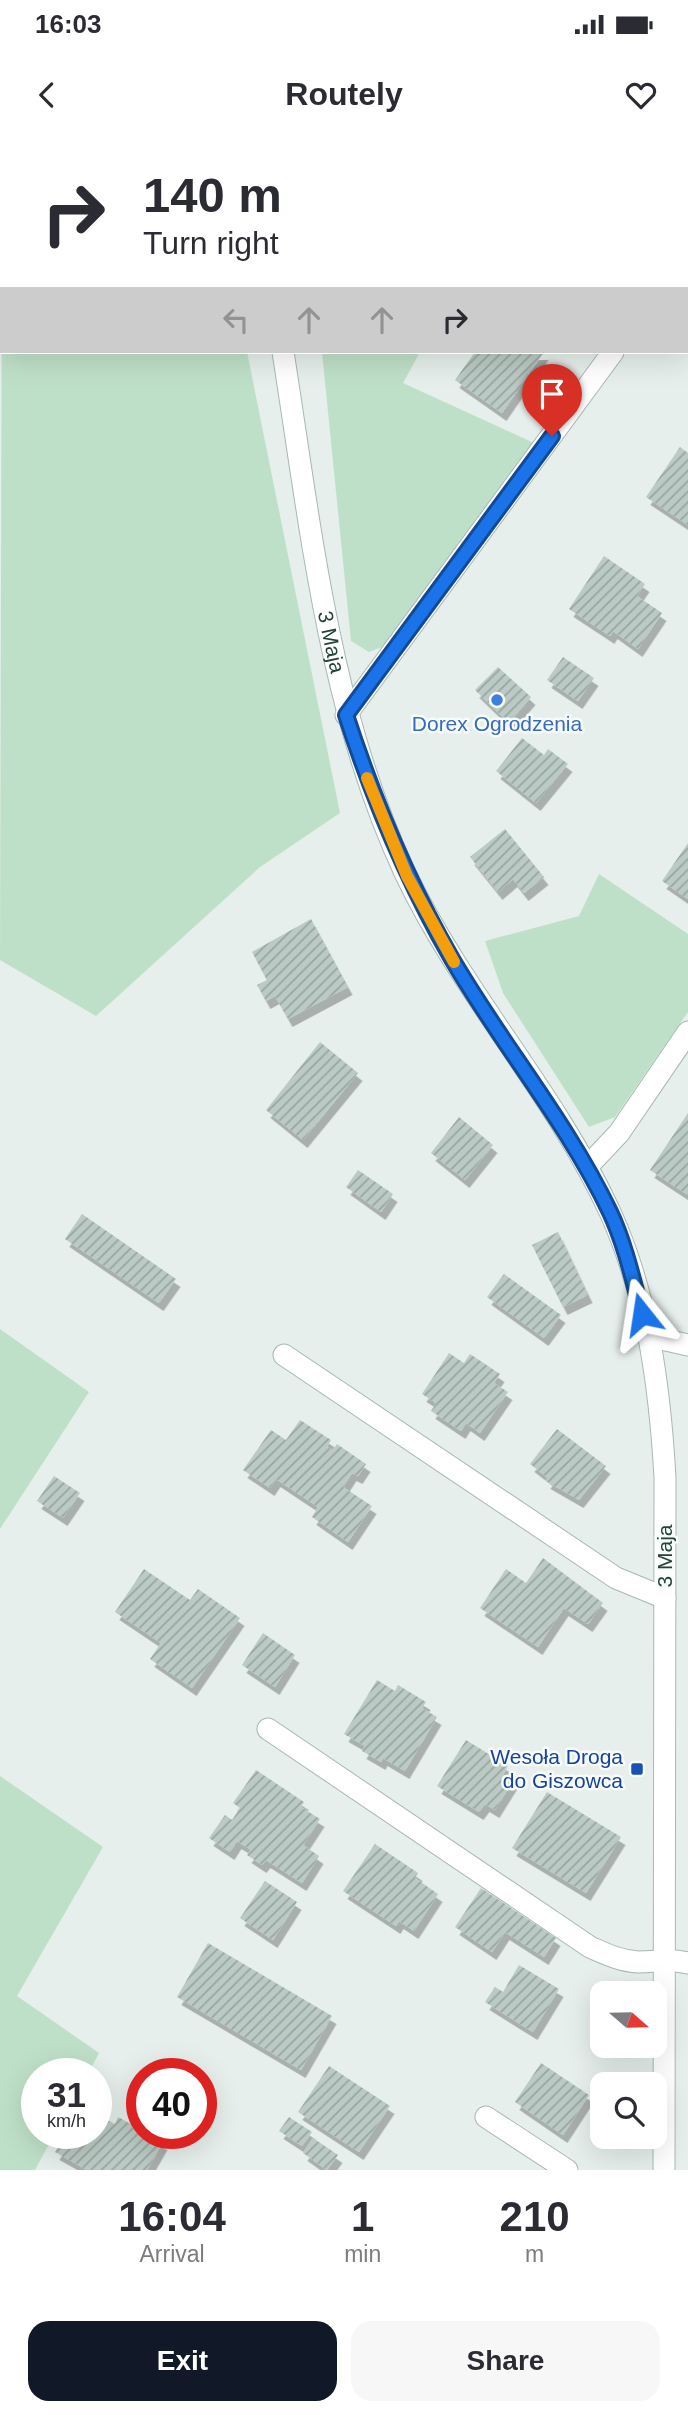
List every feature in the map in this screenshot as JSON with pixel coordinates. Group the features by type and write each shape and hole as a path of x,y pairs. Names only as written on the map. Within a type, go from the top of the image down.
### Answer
{"street":[{"name":"3 Maja","path":"283,354 325,614 346,715 374,799 407,876 454,961 587,1167 611,1215 648,1336 660,1400 665,1478 664,2170"},
{"path":"346,715 612,354"},
{"path":"587,1167 619,1133 688,1032"},
{"path":"648,1336 688,1345"},
{"path":"284,1355 616,1578 665,1598"},
{"path":"268,1729 590,1947 617,1959 639,1962 666,1958 688,1963"},
{"path":"486,2117 568,2170"}],"green space":[{"path":"2,354 247,354 340,813 260,867 96,1016 0,960"},
{"path":"322,354 419,354 403,383 534,443 385,646 369,652 351,641"},
{"path":"599,874 688,934 688,1012 615,1117 589,1127 503,993 485,941 579,916"},
{"path":"0,1329 89,1392 0,1529"},
{"path":"0,1776 103,1847 17,1996 99,2053 96,2058 21,2058 21,2149 46,2149 35,2170 0,2170"}],"building":[{"path":"474,354 543,354 502,413 455,380"},
{"path":"680,447 688,453 688,525 646,497"},
{"path":"604,556 645,584 637,596 662,613 638,649 613,631 610,636 569,609"},
{"path":"563,657 594,678 578,701 547,680"},
{"path":"498,667 531,697 509,723 475,690"},
{"path":"522,738 544,755 548,749 568,764 536,803 496,771"},
{"path":"505,829 544,877 524,893 513,879 498,892 470,857"},
{"path":"688,843 688,899 662,881"},
{"path":"311,919 348,987 288,1019 275,996 266,1001 257,985 267,980 252,952"},
{"path":"320,1042 358,1073 303,1140 266,1110"},
{"path":"688,1113 688,1195 650,1170"},
{"path":"459,1117 493,1145 465,1180 431,1153"},
{"path":"358,1170 393,1194 381,1212 346,1187"},
{"path":"82,1214 176,1279 159,1303 65,1239"},
{"path":"558,1232 588,1295 563,1307 532,1245"},
{"path":"504,1274 561,1315 544,1338 487,1297"},
{"path":"449,1353 464,1363 470,1354 500,1374 494,1383 508,1392 480,1433 466,1423 461,1431 431,1411 436,1403 422,1394"},
{"path":"300,1420 331,1440 327,1447 333,1450 337,1444 366,1464 358,1476 352,1473 343,1487 372,1506 348,1542 312,1517 318,1507 276,1479 270,1488 243,1470 271,1430 286,1440"},
{"path":"557,1429 606,1466 579,1500 546,1481 548,1478 530,1464"},
{"path":"54,1476 80,1493 63,1518 37,1501"},
{"path":"543,1558 603,1603 588,1624 564,1608 538,1647 480,1608 506,1569 526,1583"},
{"path":"144,1569 190,1600 198,1589 240,1618 192,1688 150,1659 161,1643 115,1612"},
{"path":"263,1633 295,1655 275,1687 242,1665"},
{"path":"377,1680 395,1691 398,1685 426,1702 422,1708 437,1717 405,1771 383,1758 381,1762 362,1751 365,1746 344,1734"},
{"path":"466,1740 508,1766 503,1775 513,1781 495,1810 485,1804 479,1812 437,1786"},
{"path":"256,1770 304,1802 301,1807 320,1819 303,1845 319,1856 302,1883 266,1860 262,1865 247,1855 251,1850 237,1841 230,1852 209,1838 225,1815 232,1820 240,1808 233,1803"},
{"path":"547,1792 621,1837 586,1893 512,1848"},
{"path":"375,1844 418,1873 415,1878 438,1894 414,1931 399,1921 396,1926 343,1891"},
{"path":"265,1881 297,1902 273,1940 240,1918"},
{"path":"481,1888 556,1938 544,1957 505,1932 492,1952 455,1927"},
{"path":"208,1943 332,2016 301,2070 177,1997"},
{"path":"519,1965 559,1989 533,2032 485,2002 495,1987 503,1992"},
{"path":"541,2063 589,2095 563,2135 515,2102"},
{"path":"329,2066 390,2106 359,2152 298,2112"},
{"path":"118,2117 126,2121 126,2149 159,2149 147,2170 87,2170 55,2152 57,2149 112,2149 112,2122 115,2124"},
{"path":"289,2117 312,2132 302,2146 279,2131"},
{"path":"313,2138 338,2155 327,2170 303,2153"}],"slow traffic":[{"path":"367,778 407,876 454,962"}],"place":[{"name":"Dorex Ogrodzenia","path":"497,700"},
{"name":"Wesoła Droga do Giszowca","path":"637,1769"}],"route":[{"path":"552,436 346,715 374,799 407,876 454,961 587,1167 611,1215 642,1314"}]}
